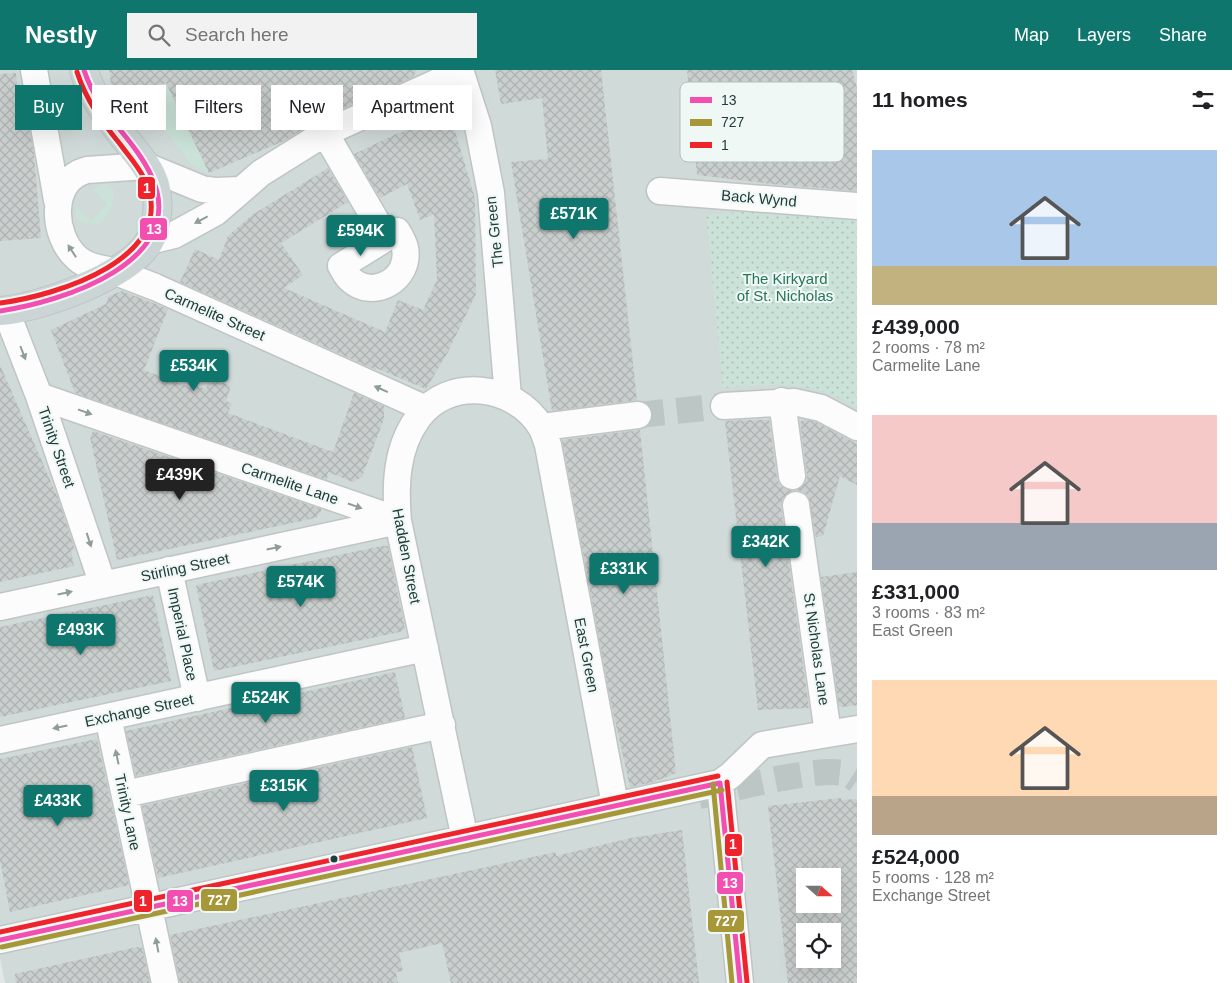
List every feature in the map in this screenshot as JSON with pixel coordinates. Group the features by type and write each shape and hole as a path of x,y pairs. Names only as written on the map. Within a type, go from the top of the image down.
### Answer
{"main road":[{"path":"3,311 68,295 114,271 136,255 149,241 156,219 158,200 154,182 146,166 98,102 84,70"}],"street":[{"path":"34,70 63,236 76,258 91,267 114,271"},
{"path":"149,241 174,235 216,212 239,190 258,163 460,71"},
{"name":"The Green","path":"460,71 478,126 491,193 508,397"},
{"path":"325,133 386,238"},
{"path":"57,200 62,188 79,172 146,166 202,189 216,191 239,190"},
{"name":"Back Wynd","path":"660,190 857,206"},
{"name":"Carmelite Street","path":"114,271 155,287 426,409"},
{"name":"Trinity Street","path":"3,311 39,396 103,585"},
{"name":"Hadden Street","path":"465,839 398,521 398,465 411,429 426,409 438,399 463,390 484,391 508,397 534,417 542,427"},
{"name":"Carmelite Lane","path":"39,396 398,521"},
{"path":"724,406 782,401 814,406 857,427"},
{"path":"782,401 792,476"},
{"path":"542,427 638,415"},
{"name":"East Green","path":"542,427 548,444 613,794"},
{"name":"St Nicholas Lane","path":"796,505 828,734"},
{"name":"Stirling Street","path":"0,607 398,521"},
{"name":"Imperial Place","path":"169,570 197,698"},
{"name":"Exchange Street","path":"0,740 425,648"},
{"name":"Trinity Lane","path":"108,716 165,983"},
{"path":"124,794 442,726"},
{"path":"0,940 720,783 732,775 762,745 857,729"},
{"path":"720,783 740,983"}],"shaded area":[{"path":"0,70 857,70 857,983 5,983 0,958"}],"green space":[{"path":"166,83 176,104 176,130 188,130 209,173 192,165 165,130 166,85 161,85"},
{"path":"104,183 114,190 112,206 107,215 96,225 78,220 75,216 77,207 91,221 107,204 93,190"},
{"name":"The Kirkyard of St. Nicholas","path":"786,208 857,218 857,408 825,392 808,388 759,385 723,388 706,215"}],"building":[{"path":"109,70 417,70 413,77 395,85 353,85 353,104 343,108 343,85 271,85 271,130 302,130 286,140 209,173 188,130 261,130 261,85 176,85 176,104 166,83 161,85 111,85"},
{"path":"495,70 601,70 637,400 552,411 511,162 548,159 542,98 501,104"},
{"path":"687,70 852,70 857,88 857,191 697,175 696,162 844,162 844,82 688,82"},
{"path":"16,73 15,130 30,130 34,154 41,238 0,241 0,74"},
{"path":"407,130 455,130 475,198 476,294 448,352 426,389 376,368 376,370 180,282 195,249 219,260 228,236 252,215 328,168 348,202 281,243 303,275 284,288 385,332 398,300 423,310 437,280 434,214 420,220 407,184 380,198 354,154"},
{"path":"122,291 168,309 144,370 189,387 191,383 206,389 210,378 231,386 226,401 232,403 228,413 333,452 354,393 384,406 384,419 362,477 353,482 328,472 327,480 75,393 51,330 106,304 109,296"},
{"path":"0,365 58,498 75,550 71,550 74,566 0,582"},
{"path":"804,419 816,422 857,444 857,485 840,476 823,536 816,537 808,496 802,491 796,490 806,482 807,475 800,422"},
{"path":"769,420 777,478 780,486 792,491 782,499 781,507 809,708 758,710 725,421"},
{"path":"640,430 676,773 654,782 630,787 610,698 562,440"},
{"path":"93,431 321,509 321,511 316,518 117,560 90,437"},
{"path":"388,546 405,629 400,632 214,671 196,585"},
{"path":"857,572 857,705 843,707 839,706 821,577"},
{"path":"153,595 171,681 0,717 0,627"},
{"path":"395,672 405,718 136,776 126,731"},
{"path":"97,739 129,885 10,912 0,860 0,759"},
{"path":"412,747 427,818 158,878 142,806"},
{"path":"841,798 841,800 857,799 857,983 788,983 768,806"},
{"path":"682,830 699,983 451,983 442,943 399,953 403,971 396,972 398,983 180,983 170,935 556,852 556,856 631,838"},
{"path":"137,947 142,948 150,983 16,983 15,974"}],"tunnel":[{"path":"638,415 724,406"},
{"path":"699,796 797,775 835,772 847,774 857,780"}],"transit line":[{"name":"13","path":"0,311 55,298 85,287 114,272 137,254 153,232 159,205 151,175 144,161 98,100 84,70"},
{"name":"1","path":"0,303 51,292 107,268 130,251 146,230 151,206 144,178 95,110 77,72"},
{"name":"1","path":"0,932 718,776"},
{"name":"1","path":"727,782 747,982"},
{"name":"13","path":"720,783 740,983"},
{"name":"13","path":"0,940 720,783"},
{"name":"727","path":"713,784 732,983"},
{"name":"727","path":"2,947 722,790"}]}
